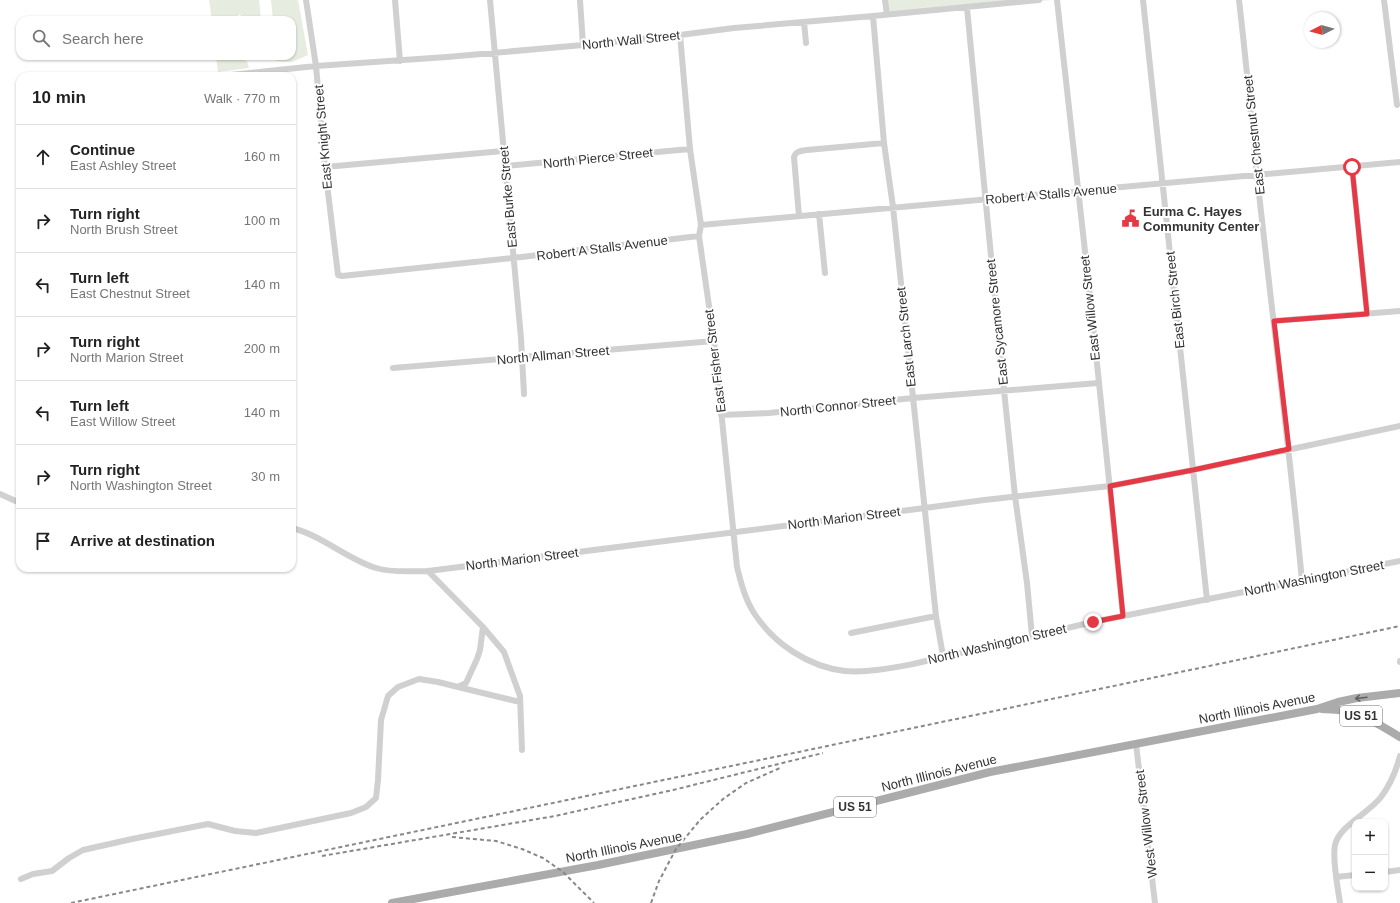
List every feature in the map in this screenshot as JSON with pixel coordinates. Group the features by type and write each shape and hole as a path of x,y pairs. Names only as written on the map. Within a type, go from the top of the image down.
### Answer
{"main road":[{"name":"North Illinois Avenue","path":"395,903 598,865 747,834 990,772 1317,709 1357,698 1400,693"},
{"name":"US 51","path":"1317,709 1343,710 1360,715 1379,724 1400,737"}],"street":[{"name":"East Knight Street","path":"306,0 316,66 325,168 338,275"},
{"path":"395,0 400,61"},
{"name":"East Burke Street","path":"490,0 496,53 503,151 506,166 524,394"},
{"path":"580,0 583,45"},
{"path":"885,0 887,15"},
{"name":"North Wall Street","path":"260,72 316,66 400,61 583,45 734,28 967,8 1039,0"},
{"name":"East Willow Street","path":"1056,0 1123,616"},
{"name":"East Birch Street","path":"1143,0 1207,600"},
{"name":"East Chestnut Street","path":"1239,0 1250,89 1257,175 1289,449 1302,581"},
{"path":"1384,0 1397,105"},
{"name":"East Sycamore Street","path":"967,8 984,200 1015,496 1027,583 1032,636"},
{"name":"East Larch Street","path":"873,16 884,143 893,207 936,616 943,656"},
{"path":"804,22 806,43"},
{"name":"East Fisher Street","path":"680,35 690,149 701,225 699,236 714,341 737,567 743,591 754,613 766,629 783,645 807,659"},
{"path":"799,216 794,157 797,151 884,143"},
{"name":"North Pierce Street","path":"506,166 690,149"},
{"path":"325,168 503,151"},
{"name":"Robert A Stalls Avenue","path":"701,225 1400,162"},
{"path":"1352,167 1367,314"},
{"path":"819,214 825,273"},
{"name":"Robert A Stalls Avenue","path":"338,275 342,276 513,258 699,236"},
{"path":"1274,321 1400,311"},
{"name":"North Allman Street","path":"393,368 714,341"},
{"name":"North Connor Street","path":"722,415 774,412 913,398 1098,383"},
{"name":"North Marion Street","path":"296,530 329,543 363,563 377,568 397,571 428,571 1015,496 1110,486 1400,426"},
{"path":"0,494 16,501"},
{"name":"North Washington Street","path":"807,659 822,666 847,671 883,669 912,664 1123,616 1400,561"},
{"path":"428,571 483,627 504,652 520,696 522,750"},
{"path":"851,634 936,616"},
{"path":"458,688 466,683 477,659 480,650 483,627"},
{"path":"21,878 32,874 52,871 69,858 83,850 132,839 208,824 235,831 256,833 351,813 366,807 376,798 381,720 388,696 398,687 419,679 438,682 520,702"},
{"name":"West Willow Street","path":"1136,744 1155,903"},
{"path":"1340,903 1336,877 1335,845 1338,837 1346,828 1381,798 1394,777 1400,756"},
{"path":"1388,872 1400,870"},
{"path":"1336,877 1352,875"}],"shaded area":[{"path":"209,0 259,0 261,16 241,16 240,14 238,16 211,16"},
{"path":"271,0 298,0 308,55 292,62 276,61 296,60 296,16 273,16"},
{"path":"885,0 1052,0 887,15"},
{"path":"216,60 243,60 247,61 249,68 218,72"}],"railway":[{"path":"71,903 1400,626"},
{"path":"322,856 555,816 673,790 823,753"},
{"path":"651,903 659,881 676,849 700,820 723,799 746,783 780,768"},
{"path":"452,837 496,841 522,849 543,858 563,872 594,903"}],"place":[{"name":"Eurma C. Hayes Community Center","path":"1130,218"}],"route":[{"path":"1093,622 1123,616 1110,486 1289,449 1274,321 1367,314 1352,167"}]}
